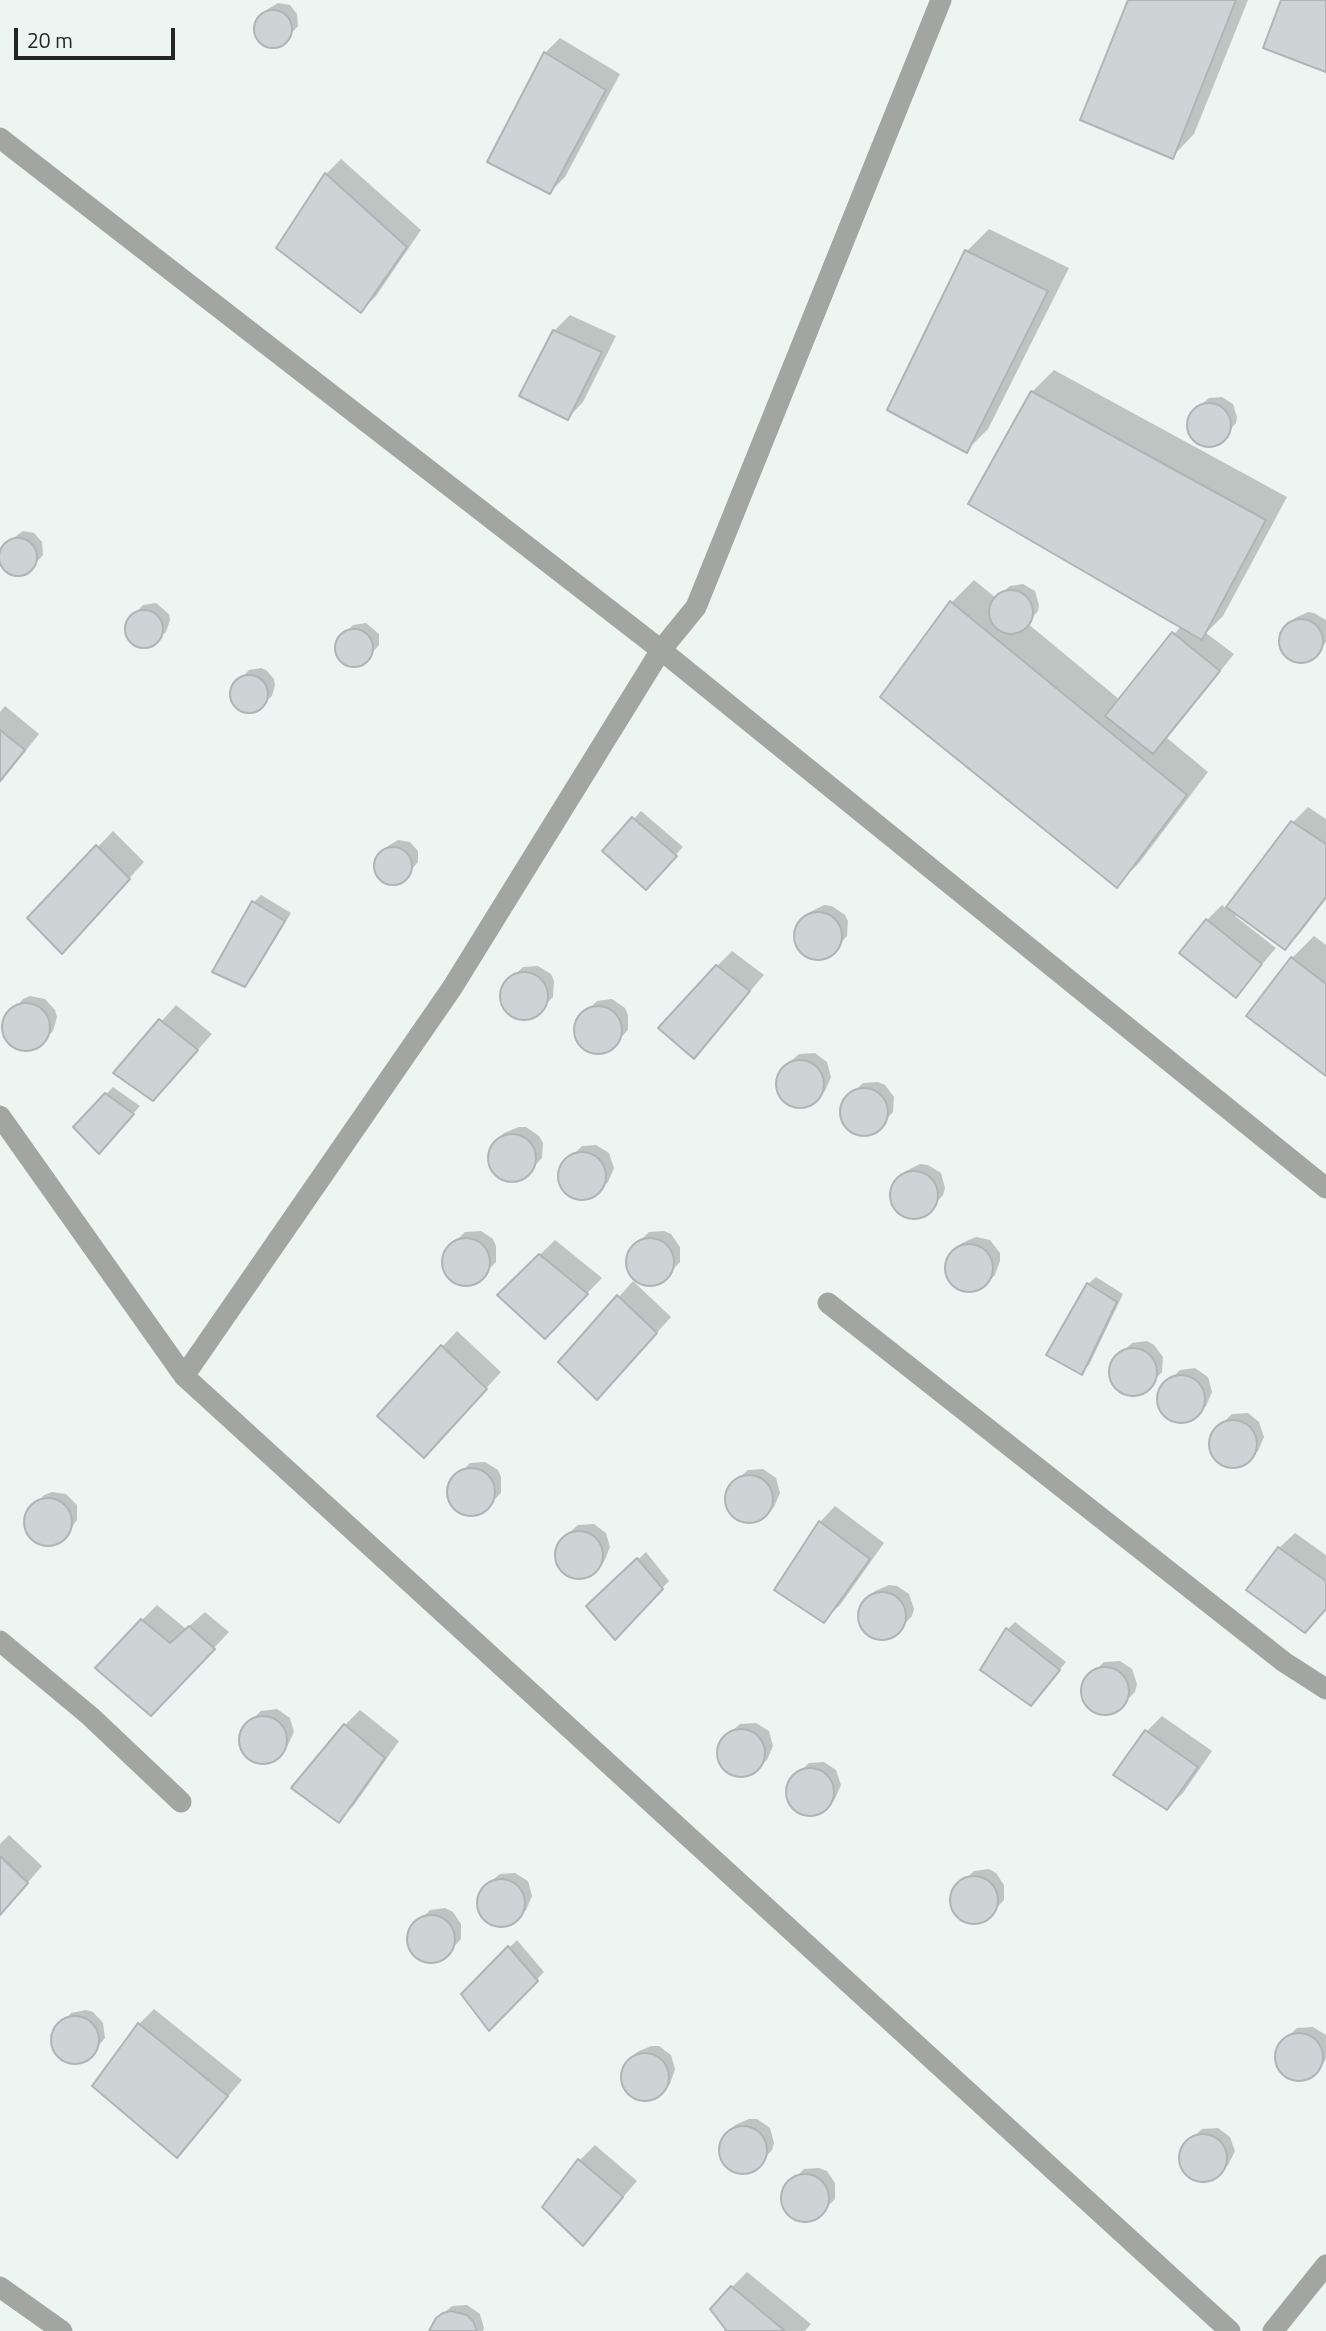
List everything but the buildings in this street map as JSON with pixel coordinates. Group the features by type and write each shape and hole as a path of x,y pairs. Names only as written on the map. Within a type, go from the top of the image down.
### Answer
{"street":[{"path":"184,1376 452,988 661,650 696,607 941,0"},
{"path":"0,138 661,650 1326,1188"},
{"path":"0,1116 184,1376 1230,2331"},
{"path":"828,1303 1284,1662 1326,1689"},
{"path":"0,1641 90,1716 181,1802"},
{"path":"1273,2331 1326,2265"},
{"path":"0,2287 62,2331"}]}
